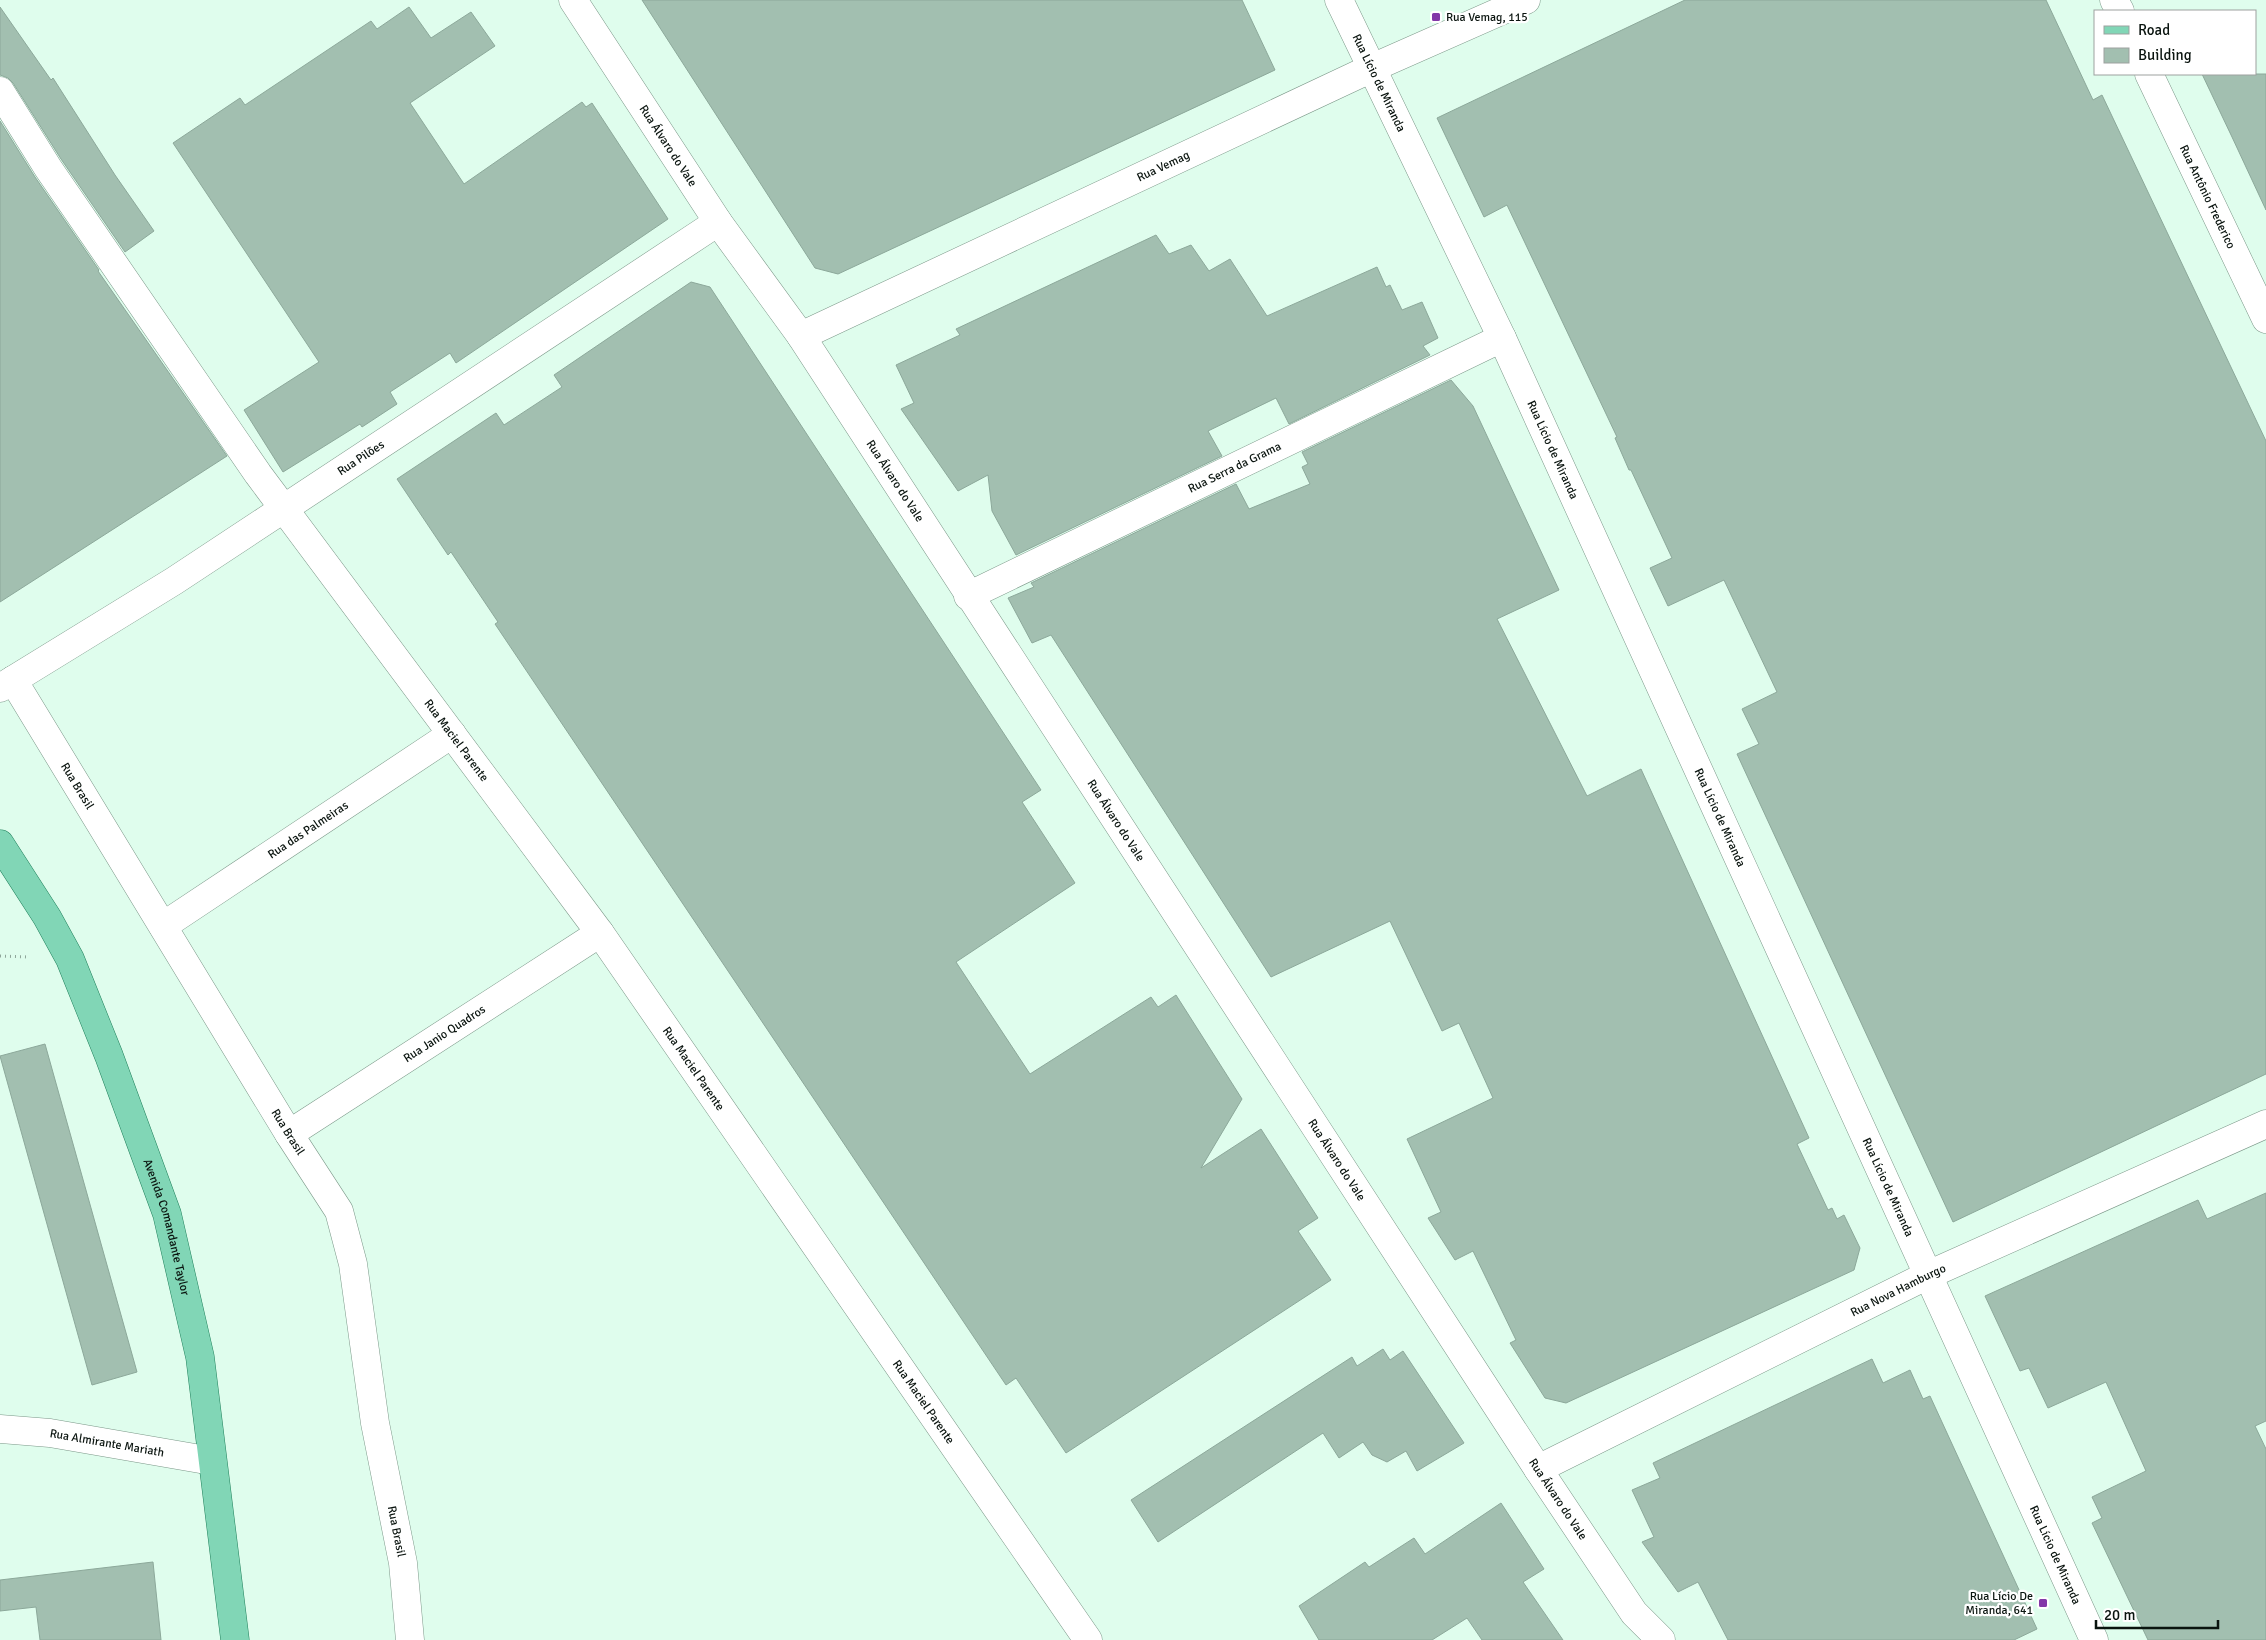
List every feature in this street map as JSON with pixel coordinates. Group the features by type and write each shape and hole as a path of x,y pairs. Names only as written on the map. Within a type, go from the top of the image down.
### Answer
{"main road":[{"name":"Avenida Comandante Taylor","path":"0,844 47,917 70,959 109,1056 167,1214 200,1358 235,1640"}],"street":[{"name":"Rua Álvaro do Vale","path":"573,0 718,222 800,336 1538,1469 1634,1613 1661,1640"},
{"name":"Rua Lício de Miranda","path":"1339,0 1502,338 2094,1640"},
{"name":"Rua Vemag","path":"800,336 1372,68 1526,0"},
{"name":"Rua Antônio Frederico","path":"2149,75 2266,319"},
{"name":"Rua Maciel Parente","path":"0,91 48,168 258,474 600,933 1088,1640"},
{"name":"Rua Pilões","path":"6,684 174,581 718,222"},
{"name":"Rua Serra da Grama","path":"968,596 1502,338"},
{"name":"Rua Brasil","path":"6,684 163,926 289,1134 339,1211 353,1264 375,1423 403,1563 410,1640"},
{"name":"Rua das Palmeiras","path":"163,926 452,734"},
{"name":"Rua Janio Quadros","path":"289,1134 600,933"},
{"name":"Rua Nova Hamburgo","path":"1538,1469 1928,1275 2266,1124"},
{"name":"Rua Almirante Mariath","path":"0,1429 50,1433 212,1461"}],"building":[{"path":"642,0 1242,0 1275,70 838,274 815,268"},
{"path":"1685,0 2046,0 2093,100 2102,95 2266,441 2266,1074 1953,1222 1737,754 1759,744 1742,709 1777,692 1724,580 1668,606 1650,568 1672,558 1631,470 1629,470 1615,438 1617,437 1507,205 1484,217 1437,118"},
{"path":"0,7 51,80 53,78 115,175 154,231 125,252 61,159 13,83 8,78 0,75"},
{"path":"409,7 431,38 471,12 495,46 410,103 464,184 582,102 586,107 592,103 668,219 456,363 450,353 390,392 397,404 362,427 360,424 283,472 244,410 319,362 173,143 240,98 245,105 371,21 377,29"},
{"path":"2266,74 2266,210 2202,75"},
{"path":"0,121 98,271 227,456 0,602"},
{"path":"1156,235 1169,254 1191,245 1209,271 1230,259 1267,316 1377,267 1386,287 1390,285 1402,310 1422,302 1438,338 1423,346 1430,355 1289,424 1276,398 1208,431 1222,456 1016,555 992,511 988,475 958,491 901,409 914,403 896,365 960,335 956,329"},
{"path":"691,282 710,287 1041,790 1022,802 1075,883 956,962 1030,1074 1151,997 1158,1007 1176,995 1242,1099 1201,1168 1261,1129 1318,1218 1298,1231 1331,1280 1066,1453 1016,1378 1006,1385 495,624 498,622 451,552 448,555 397,479 496,413 504,425 562,387 554,375"},
{"path":"1451,380 1473,406 1559,590 1497,619 1587,796 1641,769 1809,1138 1797,1144 1828,1210 1832,1208 1837,1219 1844,1215 1860,1248 1854,1270 1566,1403 1545,1398 1510,1343 1516,1340 1473,1251 1455,1260 1428,1218 1441,1212 1407,1139 1493,1098 1459,1023 1442,1031 1390,921 1271,977 1051,635 1032,643 1008,598 1034,587 1031,583 1236,484 1249,509 1310,484 1302,467 1308,464 1302,452"},
{"path":"45,1044 137,1372 92,1385 0,1056"},
{"path":"2266,1193 2266,1421 2255,1426 2266,1449 2266,1640 2148,1640 2092,1523 2102,1518 2092,1497 2146,1471 2106,1382 2048,1408 2029,1368 2020,1371 1985,1296 2198,1200 2207,1219"},
{"path":"1383,1349 1390,1360 1403,1351 1464,1443 1417,1471 1406,1451 1387,1462 1372,1455 1363,1442 1339,1458 1323,1433 1158,1542 1131,1500 1352,1357 1357,1366"},
{"path":"1872,1359 1883,1383 1910,1370 1923,1399 1930,1396 2037,1629 2014,1640 1728,1640 1698,1582 1678,1592 1642,1542 1654,1537 1632,1490 1660,1478 1653,1463"},
{"path":"1501,1503 1544,1569 1523,1582 1563,1640 1482,1640 1467,1618 1432,1640 1319,1640 1299,1606 1365,1562 1369,1567 1414,1538 1425,1554"},
{"path":"153,1562 161,1640 40,1640 36,1607 0,1611 0,1580"}],"place":[{"name":"Rua Vemag, 115","path":"1436,17"},
{"name":"Rua Lício De Miranda, 641","path":"2043,1603"}]}
